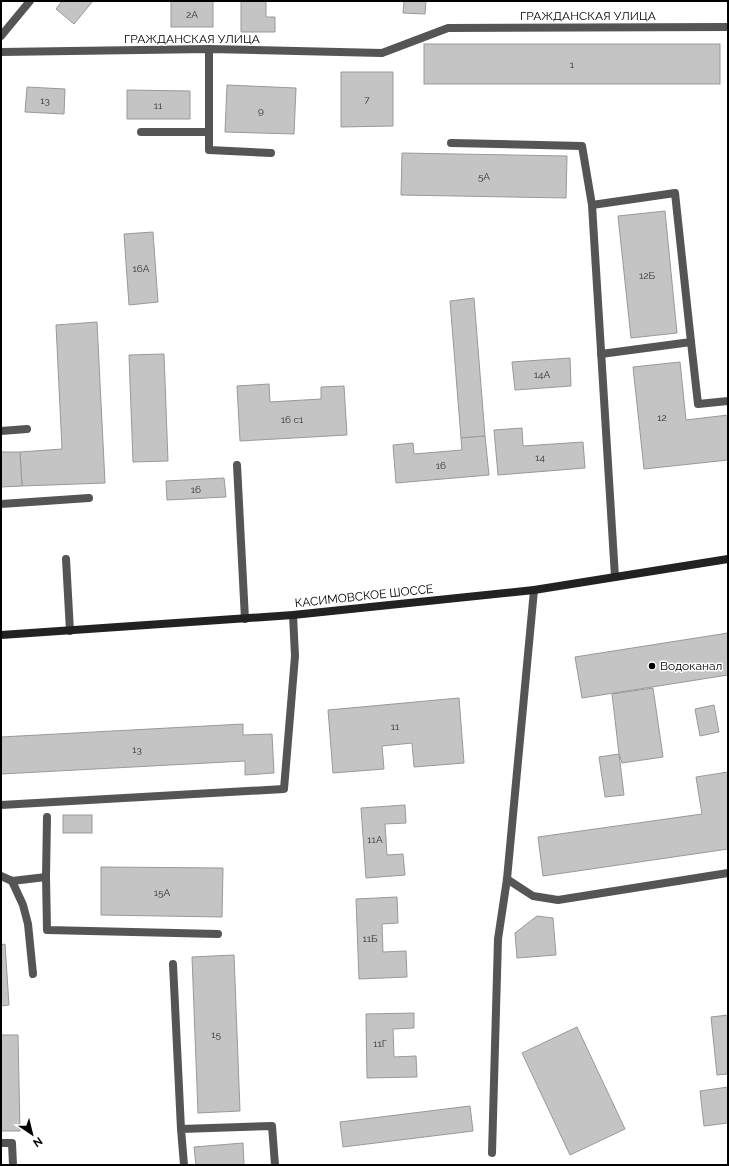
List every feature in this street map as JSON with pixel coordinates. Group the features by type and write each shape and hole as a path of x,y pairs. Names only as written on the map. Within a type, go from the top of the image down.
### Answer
{"main road":[{"name":"КАСИМОВСКОЕ ШОССЕ","path":"1,635 70,632 245,619 534,590 728,559"}],"street":[{"path":"1,36 30,1"},
{"name":"ГРАЖДАНСКАЯ УЛИЦА","path":"1,52 209,50 382,53 448,28 728,27"},
{"path":"209,50 209,150 271,153"},
{"path":"141,132 209,132"},
{"path":"451,143 582,146 592,205 615,577"},
{"path":"592,205 674,193 698,404 728,401"},
{"path":"601,354 691,342"},
{"path":"1,431 27,429"},
{"path":"237,465 245,619"},
{"path":"1,504 89,498"},
{"path":"66,559 70,632"},
{"path":"492,1153 498,939 506,879 534,590"},
{"path":"1,805 284,789 295,656 292,615"},
{"path":"47,816 47,930 218,934"},
{"path":"506,879 533,896 558,900 728,872"},
{"path":"1,876 12,881 46,877"},
{"path":"12,881 23,905 28,924 32,974"},
{"path":"173,964 184,1165"},
{"path":"181,1129 272,1126 275,1165"},
{"path":"1,1144 12,1143 13,1165"}],"building":[{"path":"62,1 93,1 74,24 56,9"},
{"path":"171,1 213,1 213,27 171,27"},
{"path":"241,1 266,1 266,17 275,17 275,32 241,32"},
{"path":"404,1 426,1 425,14 403,13"},
{"path":"424,44 720,44 720,84 424,84"},
{"path":"341,72 393,72 393,126 341,127"},
{"path":"227,85 296,88 294,134 225,132"},
{"path":"27,87 65,89 64,114 25,112"},
{"path":"127,90 190,91 190,119 127,119"},
{"path":"402,153 567,156 566,198 401,195"},
{"path":"665,211 677,333 631,338 618,216"},
{"path":"153,232 158,302 129,305 124,234"},
{"path":"474,298 485,436 461,438 450,301"},
{"path":"97,322 105,483 22,486 20,452 62,449 56,325"},
{"path":"164,354 168,461 133,462 129,355"},
{"path":"570,358 571,386 515,390 512,362"},
{"path":"680,362 686,420 728,415 728,460 644,469 633,367"},
{"path":"269,384 270,402 321,399 321,387 344,386 347,435 240,441 237,386"},
{"path":"522,428 523,446 583,442 585,468 498,475 494,430"},
{"path":"485,436 489,475 396,483 393,445 413,443 414,454 462,450 461,438"},
{"path":"1,452 20,452 22,486 1,487"},
{"path":"224,478 226,497 167,500 166,481"},
{"name":"Водоканал","path":"728,633 728,675 582,698 575,657"},
{"path":"653,688 663,757 622,763 619,754 612,694"},
{"path":"459,698 464,763 414,767 412,743 382,746 384,769 333,773 328,710"},
{"path":"714,705 719,732 700,736 695,709"},
{"path":"243,724 243,735 272,734 274,773 245,775 245,761 1,774 1,737"},
{"path":"619,754 624,795 605,797 599,757"},
{"path":"728,772 728,849 543,876 538,837 702,814 696,777"},
{"path":"405,805 406,823 385,824 387,855 403,854 405,875 366,878 361,808"},
{"path":"63,815 92,815 92,833 63,833"},
{"path":"101,867 223,868 222,917 101,915"},
{"path":"397,897 398,923 382,924 383,952 406,951 407,977 359,979 356,899"},
{"path":"537,916 553,918 556,955 517,958 515,933"},
{"path":"5,944 9,1005 1,1006 1,945"},
{"path":"234,955 240,1111 198,1113 192,957"},
{"path":"414,1013 414,1028 393,1029 394,1057 416,1056 417,1077 367,1078 366,1014"},
{"path":"728,1015 728,1074 717,1075 711,1017"},
{"path":"577,1027 625,1129 570,1155 522,1053"},
{"path":"1,1035 18,1035 20,1131 1,1131"},
{"path":"728,1087 728,1123 704,1126 700,1091"},
{"path":"470,1106 473,1131 343,1147 340,1122"},
{"path":"243,1143 244,1165 196,1165 194,1147"}],"place":[{"name":"Водоканал","path":"652,666"}]}
